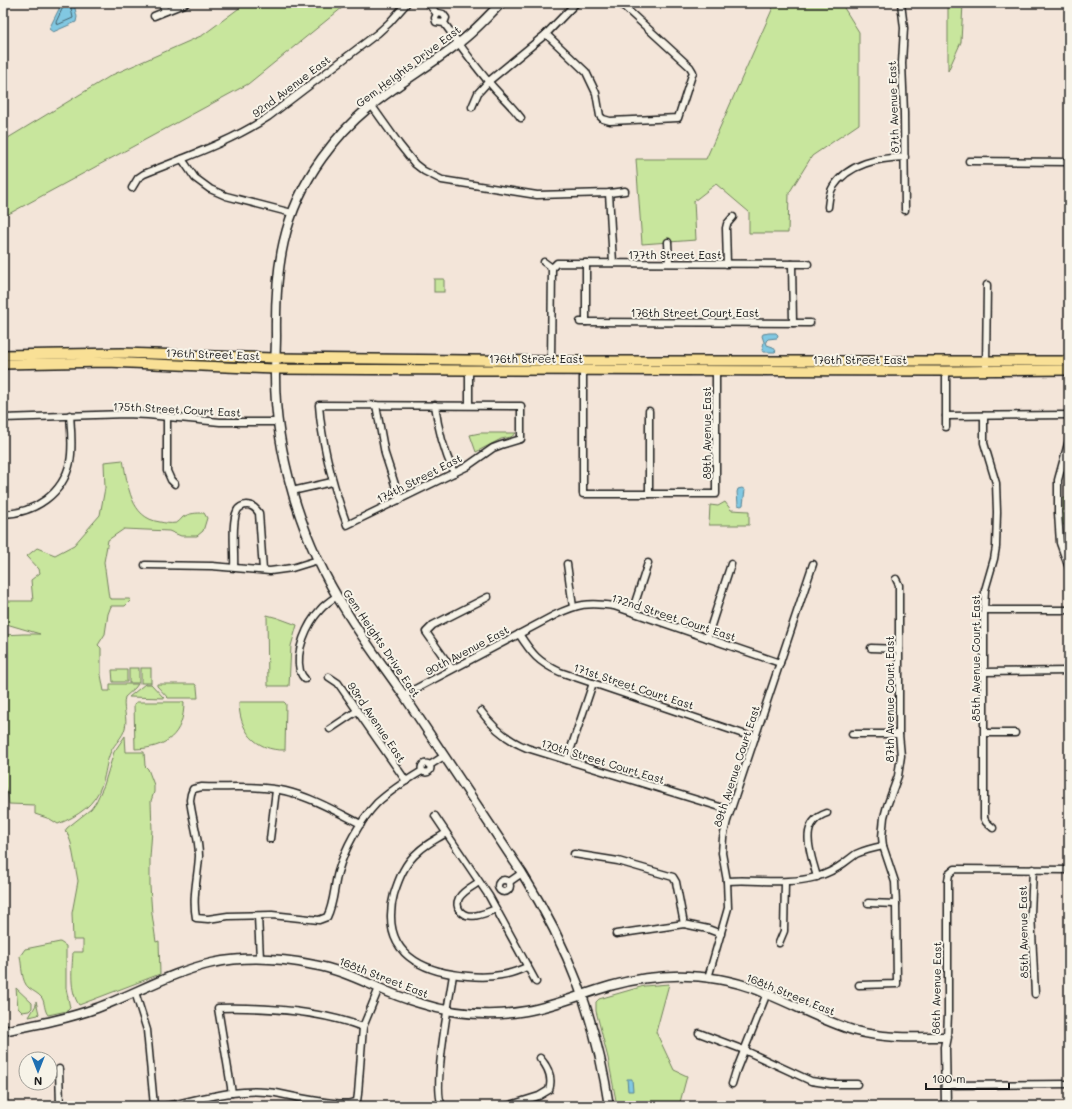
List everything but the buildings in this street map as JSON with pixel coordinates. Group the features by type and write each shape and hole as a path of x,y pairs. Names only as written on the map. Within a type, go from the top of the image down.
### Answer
{"main road":[{"name":"176th Street East","path":"3,355 122,353 276,358 986,364 1069,361"},
{"path":"493,370 510,366 548,366 550,365 551,361"},
{"name":"176th Street East","path":"3,364 106,362 275,369 717,371 1069,370"},
{"path":"583,370 586,366 644,366 672,362"},
{"path":"717,371 738,367 785,367 789,362"},
{"path":"946,371 950,367 986,364"}],"street":[{"path":"162,3 165,11"},
{"path":"154,16 186,3"},
{"name":"92nd Avenue East","path":"132,188 138,178 244,132 268,117 389,23 407,3"},
{"path":"428,3 436,14 443,14 446,18 444,23 489,81 514,108 521,118"},
{"name":"Gem Heights Drive East","path":"501,3 459,43 372,106 344,131 320,161 304,185 292,214 280,257 277,279 275,369 278,422 292,492 318,560 337,596 351,620 404,695 522,873 534,892 562,945 582,995 599,1050 609,1106"},
{"path":"472,107 478,94 489,81 546,34 576,3"},
{"path":"546,34 586,72 596,93 600,116 603,119 610,121 678,118 693,72 690,67 620,3"},
{"name":"87th Avenue East","path":"901,3 904,19 902,63 905,210"},
{"path":"372,106 408,157 424,171 448,182 537,195 609,193 624,191"},
{"path":"828,207 829,196 833,187 850,170 874,160 905,157"},
{"path":"182,158 195,178 210,189 226,196 292,214"},
{"path":"970,161 1069,162"},
{"path":"609,193 613,264"},
{"path":"727,264 726,224 733,217"},
{"path":"668,242 669,263"},
{"path":"544,262 552,268 551,361"},
{"name":"177th Street East","path":"552,268 557,263 808,264"},
{"name":"176th Street Court East","path":"586,263 583,322 810,323"},
{"path":"792,264 793,323"},
{"path":"986,364 987,285"},
{"path":"292,492 332,482 322,441 318,405 468,405 469,370"},
{"path":"583,370 583,494 649,494 649,411"},
{"name":"89th Avenue East","path":"649,494 716,494 717,371"},
{"path":"946,371 946,427"},
{"path":"376,405 385,454 400,500"},
{"path":"435,405 441,441 454,473"},
{"name":"174th Street East","path":"332,482 348,525 466,467 493,448 521,439 521,406 468,405"},
{"name":"175th Street Court East","path":"3,418 126,414 231,423 278,422"},
{"path":"3,514 27,511 35,507 49,498 64,479 70,462 70,415"},
{"path":"946,416 1069,415"},
{"name":"85th Avenue Court East","path":"984,416 984,443 996,483 997,519 996,547 985,590 984,610 984,818 993,828"},
{"path":"167,417 166,464 167,472 175,484"},
{"path":"1069,440 1058,480 1058,513 1060,543 1069,568"},
{"path":"234,567 234,526 236,512 240,507 248,505 256,509 259,513 263,570"},
{"path":"145,565 212,566 282,570 318,560"},
{"path":"632,612 648,563"},
{"path":"567,564 573,606"},
{"path":"707,638 731,564"},
{"name":"89th Avenue Court East","path":"708,978 728,908 727,880 723,862 722,846 730,810 813,564"},
{"name":"87th Avenue Court East","path":"859,984 897,984 895,882 883,846 884,817 894,788 901,756 899,734 899,585 896,578"},
{"path":"304,679 300,671 300,660 304,636 308,626 321,609 337,596"},
{"path":"452,669 426,632 433,625 488,597"},
{"name":"172nd Street Court East","path":"518,634 573,606 602,604 614,606 780,663"},
{"path":"984,610 1069,610"},
{"name":"90th Avenue East","path":"404,695 518,634"},
{"name":"171st Street Court East","path":"518,634 528,649 539,660 560,672 755,738"},
{"path":"871,648 899,649"},
{"path":"984,672 1069,671"},
{"name":"93rd Avenue East","path":"329,677 338,683 406,781"},
{"path":"567,760 593,683"},
{"path":"330,729 357,711"},
{"name":"170th Street Court East","path":"481,711 497,730 519,745 730,810"},
{"path":"985,733 1015,732"},
{"path":"852,734 899,734"},
{"path":"361,824 328,808 282,790 259,788 196,788 191,791 191,808 196,829 199,854 195,887 196,918 208,919 228,916 285,915 313,920 324,919 327,917 330,908 338,871 350,842 361,824 378,803 422,770 421,767 423,764 427,763 430,765 444,756"},
{"path":"270,839 276,790"},
{"path":"817,877 809,841 810,826 816,818 828,813"},
{"path":"435,816 489,896 536,982"},
{"path":"446,833 419,851 406,866 401,875 395,890 391,912 392,928 397,944 416,962 453,975 496,976 512,973 528,967"},
{"path":"727,880 785,882 817,877 835,870 854,855 865,850 883,846"},
{"path":"574,854 618,861 672,877 676,882 684,924"},
{"name":"86th Avenue East","path":"946,1106 945,1047 948,1014 949,874 955,869 1033,869"},
{"path":"1033,869 1069,870"},
{"name":"85th Avenue East","path":"1033,869 1031,913 1035,994"},
{"path":"489,896 499,889 498,884 501,881 505,880 509,882 522,873"},
{"path":"479,882 459,899 458,907 460,911 463,914 470,916 480,915 496,909"},
{"path":"779,943 784,931 785,882"},
{"path":"868,903 896,904"},
{"path":"258,916 260,959"},
{"path":"616,934 684,924 708,929 721,934"},
{"name":"168th Street East","path":"3,1031 34,1025 96,1009 162,980 212,963 242,959 260,959 298,962 328,968 419,1003 472,1014 513,1013 542,1008 628,981 688,976 708,978 740,984 767,993 818,1017 856,1031 886,1036 946,1037"},
{"path":"442,1105 439,1093 441,1059 444,1026 453,975"},
{"path":"166,1106 232,1093 261,1092 334,1104 354,1103 357,1101 358,1094 363,1027 379,988"},
{"path":"135,992 147,1030 154,1106"},
{"path":"732,1084 767,993"},
{"path":"232,1093 218,1008 262,1008 280,1010 329,1017 363,1027"},
{"path":"699,1033 744,1050 811,1081 831,1084 857,1084"},
{"path":"507,1106 548,1092 550,1087 550,1075 545,1064 540,1058"},
{"path":"60,1069 60,1106"},
{"path":"946,1085 1069,1084"}],"green space":[{"path":"246,3 348,3 248,84 3,217 3,141 112,75 203,35"},
{"path":"775,3 841,3 859,32 859,124 812,156 789,193 788,233 749,233 749,212 716,184 694,201 696,240 642,244 636,159 706,159"},
{"path":"948,3 963,3 961,42 948,71"},
{"path":"434,279 444,279 444,292 434,292"},
{"path":"480,433 516,433 511,437 501,439 476,452 470,435"},
{"path":"123,460 132,499 142,514 150,519 170,523 177,523 183,517 193,514 204,513 207,518 203,531 197,536 181,536 169,531 124,529 108,540 104,562 109,598 131,600 125,606 111,606 108,614 105,634 98,645 101,648 101,675 104,691 110,691 110,684 138,684 125,697 125,728 123,734 111,751 103,780 95,798 85,809 58,824 50,819 35,814 35,805 9,804 8,795 5,787 3,787 3,635 40,634 3,623 3,601 33,601 31,580 40,573 39,569 27,556 37,548 55,555 74,545 100,515 105,488 104,462"},
{"path":"1063,498 1069,498 1069,524 1063,525"},
{"path":"725,502 731,510 749,511 749,525 709,525 710,505 718,506"},
{"path":"267,615 297,625 291,646 289,686 268,686"},
{"path":"129,668 139,668 139,683 129,683"},
{"path":"141,668 151,668 151,683 141,683"},
{"path":"112,670 127,670 127,682 113,682"},
{"path":"145,684 151,684 164,698 129,697"},
{"path":"157,684 195,684 197,687 198,698 168,698 157,686"},
{"path":"136,702 184,702 181,723 177,731 171,738 156,746 135,749 134,704"},
{"path":"239,702 284,702 286,704 285,750 265,747 257,743 251,737 242,721"},
{"path":"125,736 126,752 144,752 145,766 148,769 154,785 154,792 151,801 152,830 150,886 156,942 159,941 160,974 79,1005 72,986 72,966 73,952 83,952 83,940 73,940 72,913 78,881 71,843 67,832 65,831 91,809 96,802 104,785 114,752"},
{"path":"60,942 66,946 66,988 70,1008 67,1011 48,1015 42,998 24,982 20,956 25,949"},
{"path":"669,984 656,1032 674,1070 687,1076 679,1106 617,1106 608,1058 596,1011 596,1002 599,999 644,986"},
{"path":"16,988 32,1003 32,1008 29,1011 22,1012 18,1008"},
{"path":"36,1001 39,1014 29,1017 36,1005"}],"water":[{"path":"62,3 74,4 77,17 76,22 53,32 49,29"},
{"path":"776,333 778,335 777,338 768,339 766,341 767,345 773,347 776,351 763,352 764,342 762,336 763,334"},
{"path":"742,488 745,490 743,505 741,506 738,505 737,492 738,489"},
{"path":"627,1079 632,1079 633,1091 628,1091"}]}
